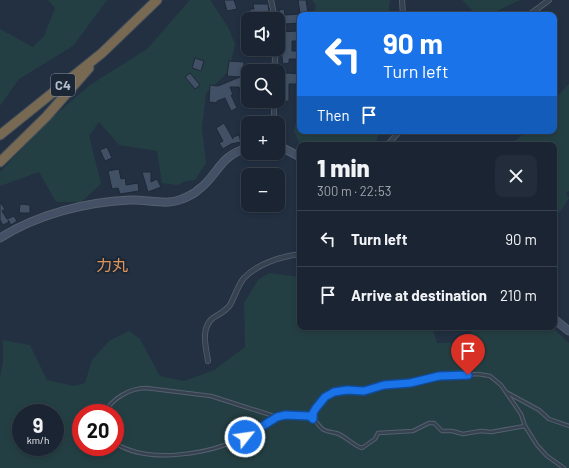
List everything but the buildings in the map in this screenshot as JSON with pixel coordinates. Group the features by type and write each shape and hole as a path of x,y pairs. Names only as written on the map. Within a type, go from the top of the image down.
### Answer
{"highway":[{"name":"C4","path":"0,135 102,54 157,0"},
{"path":"0,162 46,118 102,54"},
{"path":"0,132 25,116"}],"street":[{"path":"271,0 274,12"},
{"path":"402,0 403,12"},
{"path":"533,12 549,0"},
{"path":"390,142 397,134"},
{"path":"285,149 297,155"},
{"path":"0,238 15,228 36,219 90,205 119,201 167,202 180,200 199,190 224,160 241,150"},
{"path":"208,361 205,337 206,327 212,319 230,306 245,277 273,260 284,256 297,254"},
{"path":"557,321 569,331"}],"lane":[{"path":"313,419 313,413 316,408 325,397 334,392 347,390 364,391 384,385 410,383 439,376 478,374 490,376 501,385 506,392 537,445 547,456 564,468"},
{"path":"110,404 136,389 146,388 210,396 277,417"},
{"path":"506,392 539,410 549,419 569,426"},
{"path":"124,447 149,454 167,455 193,452 215,447 245,437 277,417 285,415 309,416 325,431 336,433 348,439 356,446 362,448 375,439 378,433 413,431 429,423 434,423 442,431 452,431 463,434 482,430 491,432 525,426"}],"green space":[{"path":"48,0 107,0 73,46 19,79 0,106 0,29 33,47 44,36 55,8"},
{"path":"190,0 210,0 228,27 235,44 229,71 206,93 202,128 206,163 195,180 186,181 177,185 162,183 157,151 119,145 99,122 89,136 101,184 81,202 56,202 39,172 0,186 0,172 48,121 90,85 147,49"},
{"path":"312,0 390,0 388,12 315,12 316,5"},
{"path":"462,0 520,0 495,12 474,12"},
{"path":"569,84 569,191 566,193 569,198 560,212 557,214 557,142 514,142 523,134 557,134 557,97"},
{"path":"297,117 297,134 379,134 374,142 299,142 294,131"},
{"path":"269,273 297,277 297,330 433,330 437,343 466,342 472,330 555,330 569,343 569,468 0,468 0,377 3,361 3,340 30,345 47,380 74,386 85,383 92,360 109,341 129,331 140,339 160,376 184,381 214,370 245,347 244,303 258,280"}],"district":[{"name":"力丸","path":"112,264"}],"route":[{"path":"245,437 277,417 285,415 309,416 313,419 313,413 316,408 325,397 334,392 347,390 364,391 384,385 410,383 439,376 468,375"}]}
